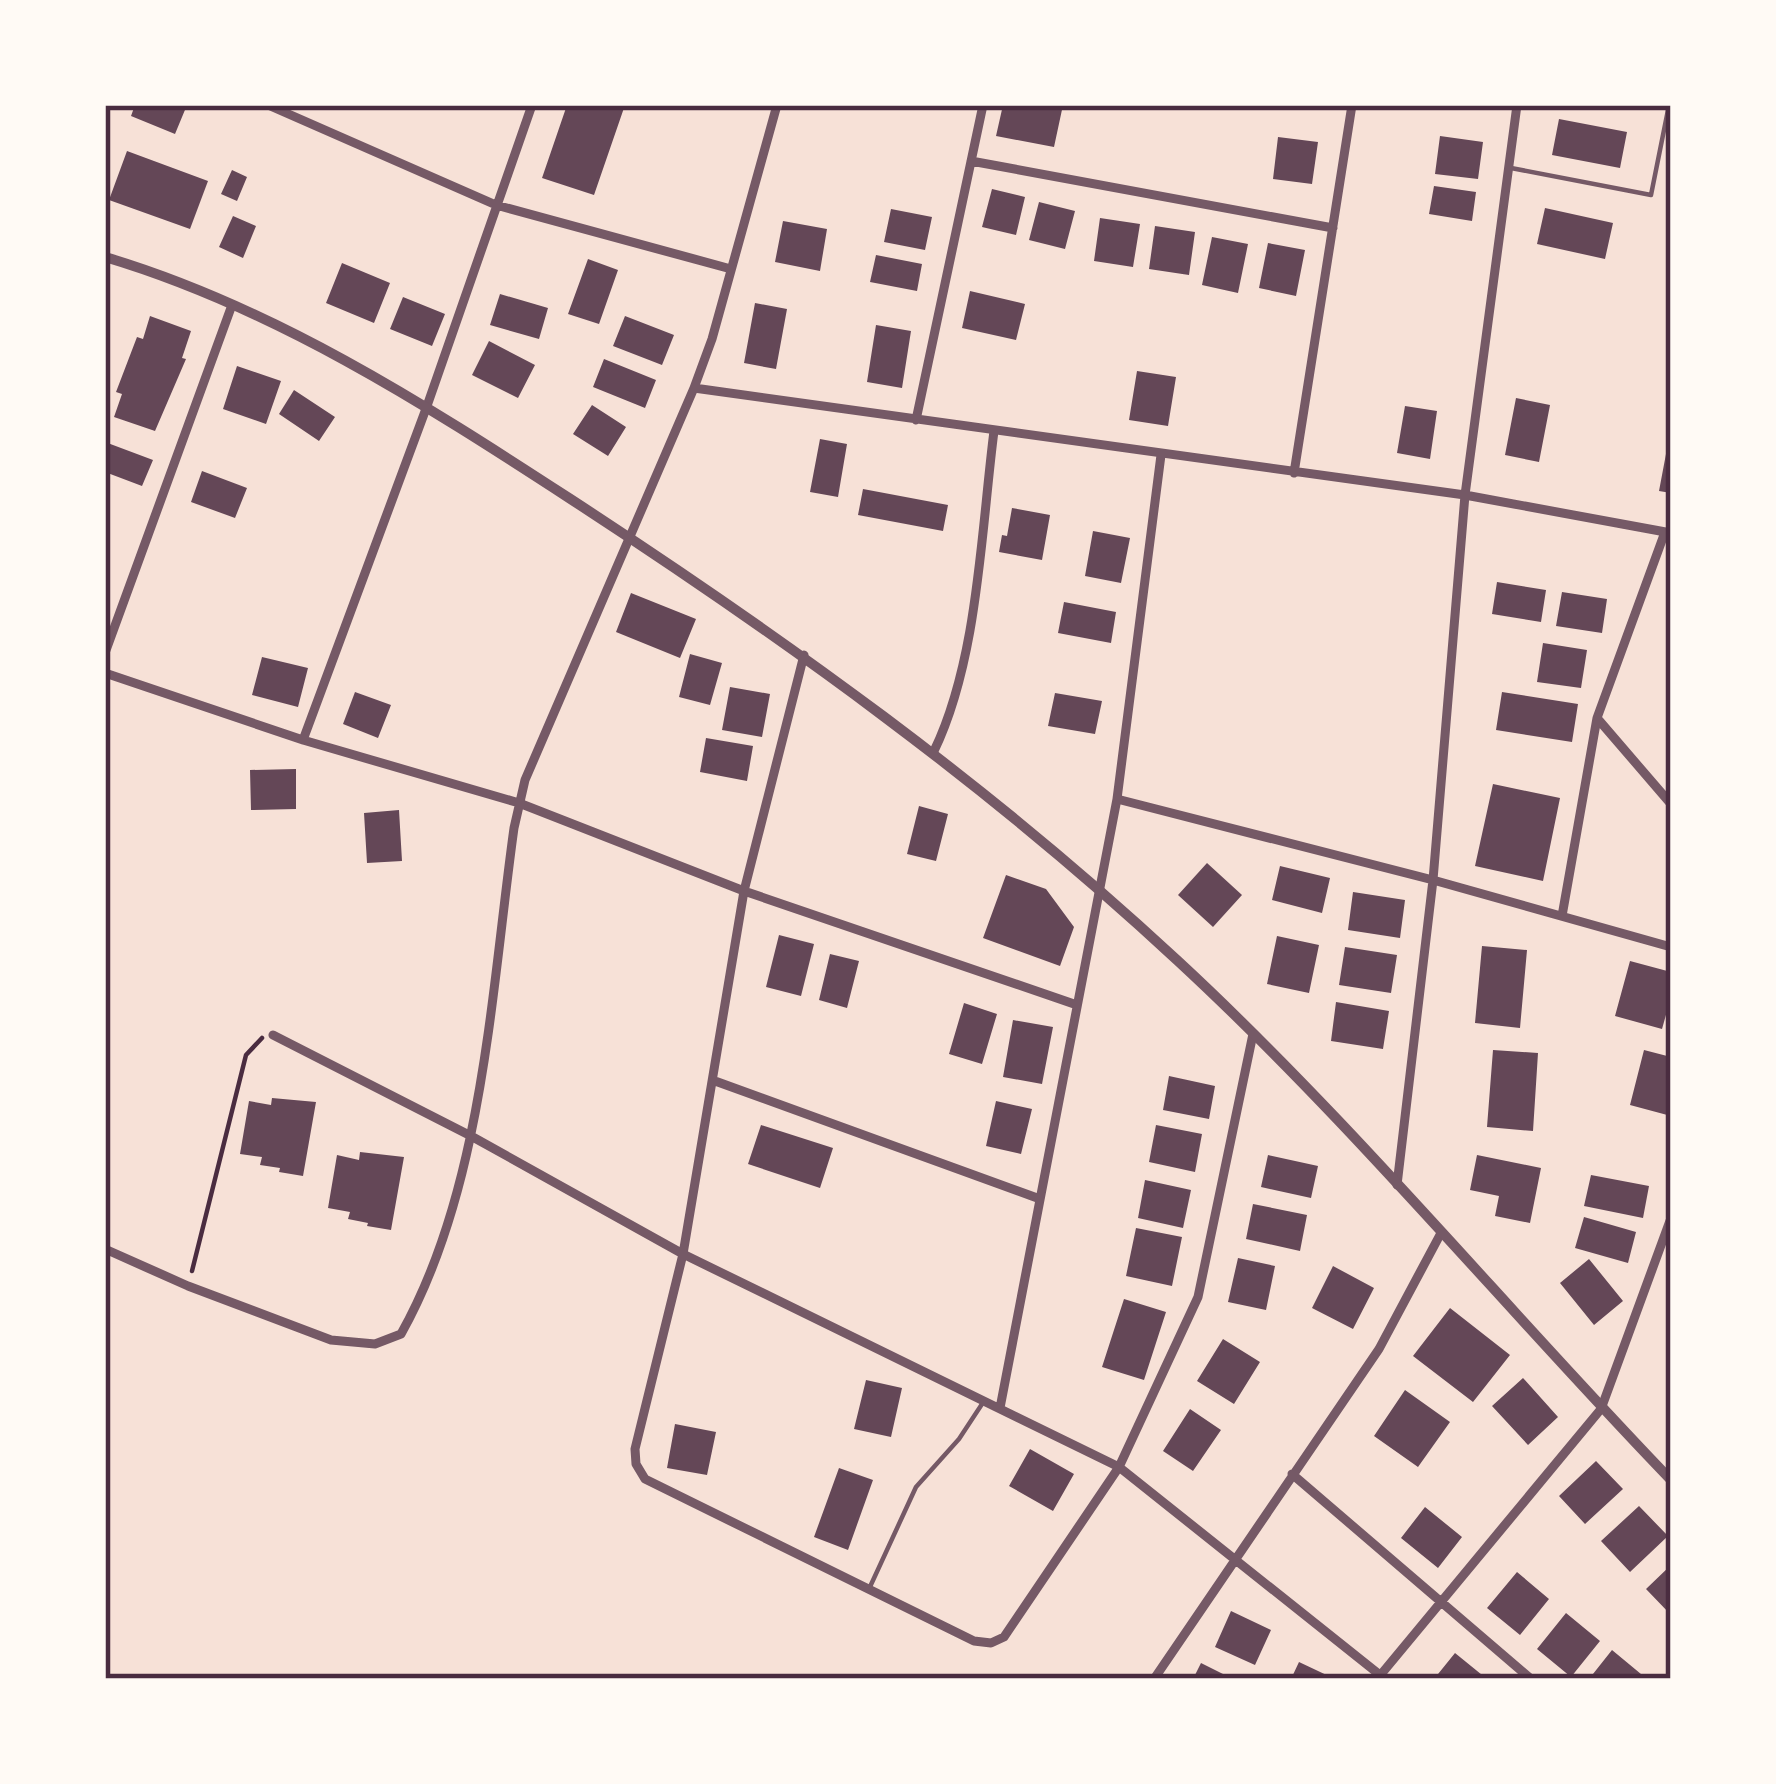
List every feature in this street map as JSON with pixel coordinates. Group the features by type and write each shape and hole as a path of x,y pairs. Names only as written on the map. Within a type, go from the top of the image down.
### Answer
{"street":[{"path":"268,105 496,205 731,268"},
{"path":"303,740 532,105"},
{"path":"105,1249 188,1286 345,1343 375,1344 401,1334 437,1263 471,1136 519,802 533,758 694,388 777,105"},
{"path":"916,420 983,105"},
{"path":"1294,473 1352,105"},
{"path":"1397,1186 1433,880 1465,495 1517,105"},
{"path":"971,161 1333,228"},
{"path":"105,256 232,305 427,406 631,538 934,751 1100,891 1253,1034 1671,1480"},
{"path":"105,652 232,305"},
{"path":"694,388 1465,495 1668,533 1597,718 1562,916"},
{"path":"934,751 964,666 994,431"},
{"path":"1000,1408 1117,799 1161,455"},
{"path":"804,656 744,891 683,1254 635,1449 639,1472 653,1484 974,1641 991,1642 1010,1632 1119,1467 1198,1297 1253,1034"},
{"path":"105,673 303,740 519,802 744,891 1077,1005"},
{"path":"1597,718 1671,804"},
{"path":"1117,799 1671,947"},
{"path":"273,1035 471,1136 683,1254 1119,1467 1379,1677 1601,1409 1671,1218"},
{"path":"715,1081 1040,1199"},
{"path":"1154,1679 1379,1348 1442,1234"},
{"path":"1292,1474 1531,1679"}],"lane":[{"path":"1509,168 1651,195 1670,105"},
{"path":"869,1589 916,1487 985,1401"}],"path":[{"path":"188,1286 246,1055 254,1042 273,1035"}],"building":[{"path":"135,105 187,105 175,134 131,116"},
{"path":"567,105 625,105 594,195 542,178"},
{"path":"1003,105 1063,105 1054,147 996,136"},
{"path":"1559,119 1627,132 1620,168 1552,155"},
{"path":"1440,136 1483,142 1478,179 1435,174"},
{"path":"1278,137 1318,142 1312,184 1273,179"},
{"path":"127,151 208,181 190,229 109,200"},
{"path":"232,170 247,177 237,201 221,194"},
{"path":"1434,186 1476,192 1472,221 1429,214"},
{"path":"992,189 1025,197 1016,235 982,227"},
{"path":"1039,202 1075,211 1065,249 1029,240"},
{"path":"1545,208 1613,223 1605,259 1537,244"},
{"path":"891,209 932,217 925,250 884,242"},
{"path":"233,216 256,226 243,258 219,247"},
{"path":"1100,218 1140,224 1133,267 1094,261"},
{"path":"783,221 827,229 820,271 775,262"},
{"path":"1155,226 1195,232 1189,275 1149,269"},
{"path":"1212,237 1248,244 1238,293 1202,285"},
{"path":"1268,243 1305,250 1296,296 1259,288"},
{"path":"876,255 922,264 917,291 870,282"},
{"path":"588,259 618,270 599,324 568,314"},
{"path":"342,263 390,283 374,323 326,303"},
{"path":"970,291 1025,304 1016,340 962,328"},
{"path":"500,294 548,308 539,339 490,325"},
{"path":"403,297 445,314 432,346 390,329"},
{"path":"755,303 787,309 776,369 744,363"},
{"path":"150,316 191,331 182,358 186,359 155,431 114,417 122,394 116,392"},
{"path":"625,316 674,335 662,365 613,346"},
{"path":"876,325 911,331 902,388 867,382"},
{"path":"489,341 535,365 518,398 472,375"},
{"path":"604,359 656,380 645,408 593,387"},
{"path":"237,366 281,381 266,424 223,409"},
{"path":"1137,371 1176,377 1168,426 1129,420"},
{"path":"294,390 335,417 319,441 279,414"},
{"path":"1516,398 1550,405 1539,462 1505,455"},
{"path":"592,405 626,427 608,456 573,434"},
{"path":"1405,406 1437,411 1430,459 1397,453"},
{"path":"1671,438 1671,493 1659,491"},
{"path":"820,439 847,444 838,497 810,492"},
{"path":"105,442 153,460 142,486 105,472"},
{"path":"202,471 247,488 235,518 191,502"},
{"path":"863,489 948,505 943,531 858,515"},
{"path":"1012,508 1050,515 1042,560 999,552"},
{"path":"1093,531 1130,538 1121,583 1085,576"},
{"path":"1497,582 1546,590 1541,622 1492,614"},
{"path":"1562,592 1607,599 1602,633 1556,626"},
{"path":"631,593 696,619 680,658 616,632"},
{"path":"1064,602 1116,612 1111,643 1058,633"},
{"path":"1543,643 1587,650 1581,688 1537,682"},
{"path":"690,654 722,663 710,705 679,697"},
{"path":"262,657 308,668 298,707 252,695"},
{"path":"730,687 770,694 762,737 722,730"},
{"path":"355,692 391,705 378,738 343,724"},
{"path":"1502,692 1578,704 1572,742 1496,730"},
{"path":"1055,693 1102,701 1095,734 1048,726"},
{"path":"706,738 753,746 747,781 700,772"},
{"path":"296,769 296,809 251,810 250,770"},
{"path":"1493,784 1560,798 1543,881 1475,866"},
{"path":"919,806 948,814 936,861 907,854"},
{"path":"399,810 402,861 367,863 364,813"},
{"path":"1207,863 1242,895 1213,927 1178,895"},
{"path":"1280,866 1330,878 1322,913 1272,900"},
{"path":"1006,875 1046,889 1074,927 1060,966 983,938"},
{"path":"1353,892 1405,900 1400,938 1348,930"},
{"path":"779,935 814,944 801,996 766,987"},
{"path":"1277,936 1319,945 1309,993 1267,984"},
{"path":"1482,946 1527,950 1520,1028 1475,1023"},
{"path":"1345,947 1397,955 1391,993 1339,985"},
{"path":"830,954 859,961 847,1008 819,1000"},
{"path":"1630,961 1671,972 1671,997 1662,1029 1615,1016"},
{"path":"1336,1002 1389,1011 1383,1049 1331,1041"},
{"path":"964,1003 997,1014 982,1064 949,1054"},
{"path":"1013,1020 1053,1027 1042,1084 1003,1077"},
{"path":"1493,1050 1538,1053 1533,1131 1487,1127"},
{"path":"1644,1050 1671,1057 1671,1116 1630,1105"},
{"path":"1169,1076 1215,1086 1209,1119 1163,1110"},
{"path":"272,1098 316,1102 303,1176 260,1165 262,1157 240,1154 249,1101 271,1105"},
{"path":"996,1101 1032,1109 1021,1154 986,1146"},
{"path":"761,1125 833,1148 820,1188 748,1164"},
{"path":"1156,1125 1202,1134 1195,1172 1149,1162"},
{"path":"360,1152 404,1157 391,1230 367,1226 348,1219 350,1212 328,1208 337,1155 359,1160"},
{"path":"1268,1155 1318,1166 1311,1198 1261,1187"},
{"path":"1477,1155 1541,1168 1530,1223 1495,1216 1499,1196 1470,1190"},
{"path":"1591,1175 1649,1186 1643,1218 1584,1206"},
{"path":"1145,1180 1191,1190 1183,1228 1138,1218"},
{"path":"1253,1204 1307,1215 1300,1251 1246,1239"},
{"path":"1584,1217 1636,1232 1628,1263 1575,1248"},
{"path":"1136,1228 1182,1237 1172,1286 1126,1276"},
{"path":"1238,1258 1275,1266 1266,1310 1228,1302"},
{"path":"1589,1259 1623,1301 1594,1325 1560,1283"},
{"path":"1333,1266 1374,1288 1353,1329 1312,1308"},
{"path":"1124,1299 1166,1312 1144,1380 1102,1367"},
{"path":"1450,1308 1510,1355 1473,1402 1413,1356"},
{"path":"1223,1339 1260,1362 1234,1404 1197,1381"},
{"path":"1523,1378 1558,1417 1528,1445 1492,1406"},
{"path":"866,1380 902,1388 891,1437 854,1429"},
{"path":"1405,1390 1450,1422 1418,1467 1374,1436"},
{"path":"1190,1409 1221,1430 1193,1471 1163,1451"},
{"path":"675,1424 716,1432 707,1475 667,1468"},
{"path":"1030,1449 1074,1474 1053,1511 1009,1486"},
{"path":"1596,1461 1623,1489 1585,1524 1559,1496"},
{"path":"839,1468 873,1480 848,1550 814,1537"},
{"path":"1639,1506 1668,1536 1630,1572 1601,1541"},
{"path":"1425,1507 1462,1537 1438,1568 1401,1538"},
{"path":"1671,1565 1671,1615 1646,1589"},
{"path":"1517,1572 1549,1599 1520,1635 1487,1608"},
{"path":"1231,1611 1271,1630 1255,1665 1215,1647"},
{"path":"1566,1613 1600,1641 1571,1677 1537,1649"},
{"path":"1612,1650 1647,1679 1589,1679"},
{"path":"1455,1653 1487,1679 1434,1679"},
{"path":"1299,1662 1335,1679 1291,1679"},
{"path":"1201,1663 1233,1679 1193,1679"}]}
